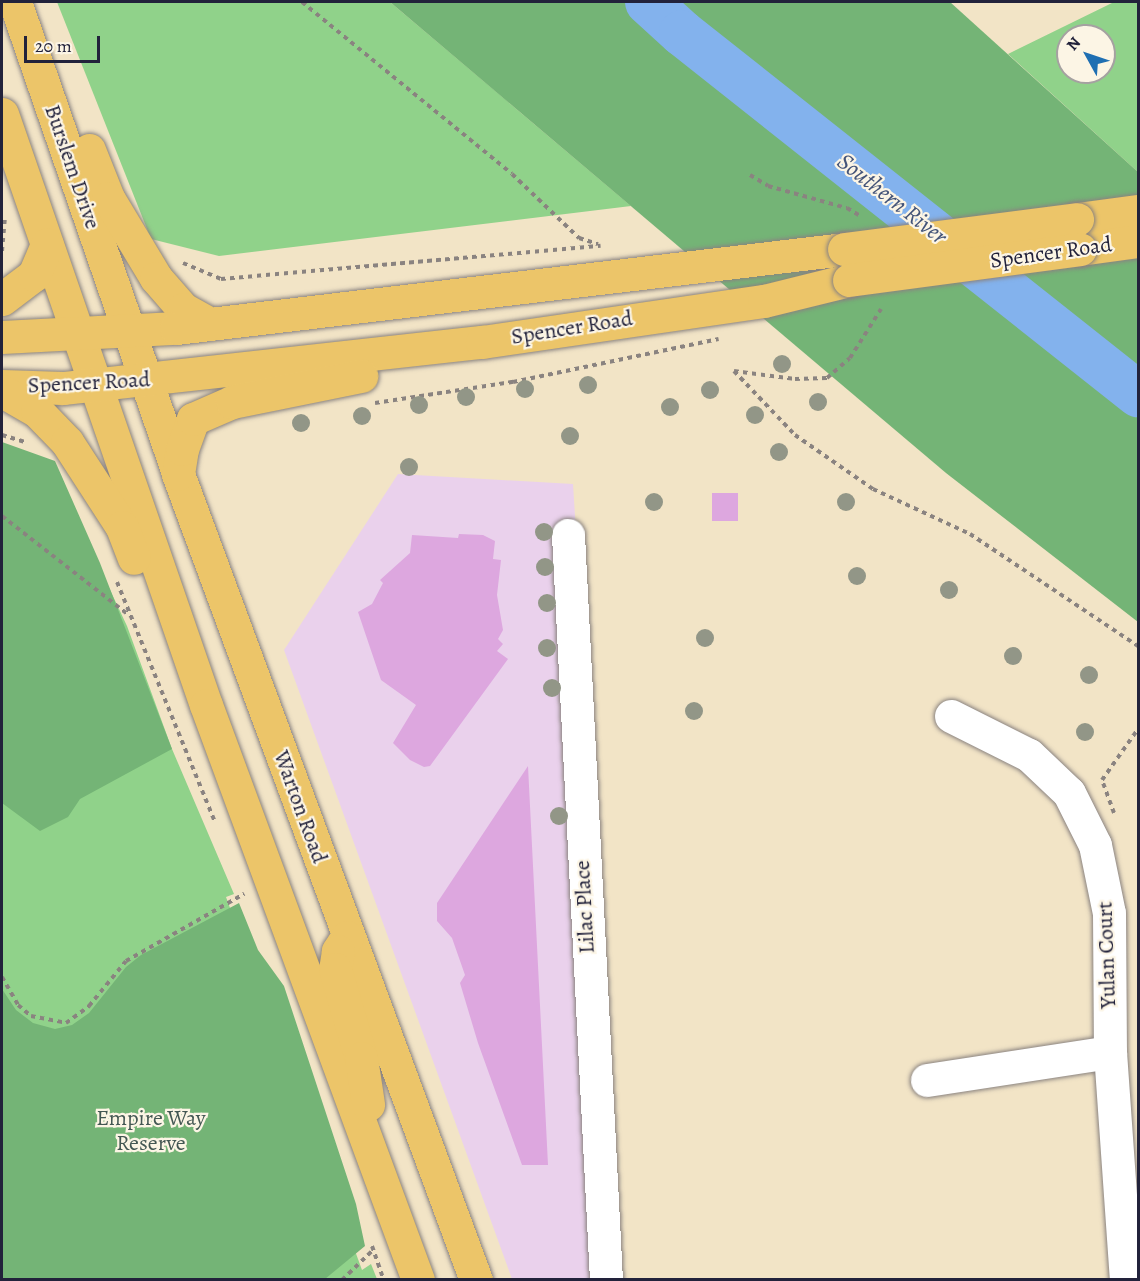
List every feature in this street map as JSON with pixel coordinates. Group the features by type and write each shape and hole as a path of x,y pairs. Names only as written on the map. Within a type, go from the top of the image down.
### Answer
{"main road":[{"path":"18,8 50,49 108,198 156,278 183,309 210,324"},
{"name":"Burslem Drive","path":"18,8 129,332"},
{"path":"2,114 206,705 418,1280"},
{"name":"Spencer Road","path":"2,337 129,332 847,265 1079,234 1138,211"},
{"name":"Spencer Road","path":"1079,234 1138,241"},
{"path":"2,299 34,275 47,245"},
{"name":"Spencer Road","path":"2,386 54,388 146,380 582,328 764,301 847,265"},
{"path":"178,474 182,449 193,419 232,402 310,384 530,348 582,328"},
{"name":"Warton Road","path":"129,332 178,474 347,937 476,1280"},
{"path":"2,392 37,411 67,442 122,527 163,632 206,705"},
{"path":"347,937 338,951 335,969 338,989 361,1058 369,1102 363,1129"},
{"path":"437,1176 441,1233 450,1280"}],"street":[{"name":"Lilac Place","path":"568,535 606,1280"},
{"name":"Yulan Court","path":"951,716 1029,755 1070,793 1095,845 1109,913 1110,1052 1126,1280"},
{"path":"927,1080 1110,1052"}],"path":[{"path":"156,278 174,259 221,279 601,246 579,238 512,174 302,2"},
{"path":"750,175 768,186 847,208 867,221"},
{"path":"2,251 5,212"},
{"path":"881,309 850,358 827,378 795,379 734,371 795,435 873,489 970,534 1138,646"},
{"path":"364,404 513,382 727,336"},
{"path":"2,435 38,447 54,429"},
{"path":"2,516 130,616"},
{"path":"1095,845 1116,818 1102,780 1138,729"},
{"path":"2,978 18,1005 32,1016 66,1023 89,1006 126,961 245,894"},
{"path":"342,1280 373,1250"}],"shaded area":[{"path":"398,474 573,484 596,855 594,1279 512,1279 284,650"}],"green space":[{"path":"57,2 390,2 631,206 219,256 151,239"},
{"path":"390,2 950,2 1138,172 1138,622 946,473"},
{"path":"1114,2 1138,2 1138,172 1008,54 1056,30 1056,84 1116,84 1116,24 1069,24"},
{"path":"2,442 55,461 100,563 172,749 80,799 68,817 40,831 2,803"},
{"name":"Empire Way Reserve","path":"2,450 49,460 127,626 172,749 234,894 226,897 362,1270 371,1264 377,1279 2,1279"},
{"path":"239,903 258,950 284,986 356,1204 365,1246 325,1279 2,1279 2,989 16,1010 33,1023 55,1029 72,1025 89,1013 126,967 141,955"}],"building":[{"path":"712,493 738,493 738,521 712,521"},
{"path":"459,534 483,535 495,541 493,559 501,560 497,595 503,630 498,639 503,644 497,651 508,659 430,766 424,767 410,760 393,743 416,705 381,680 358,612 372,604 383,583 380,580 410,553 412,535 458,538"},
{"path":"528,766 548,1165 522,1165 478,1043 460,983 465,975 452,938 437,921 437,903"}],"waterway":[{"name":"Southern River","path":"648,2 682,33 1138,394"}]}
